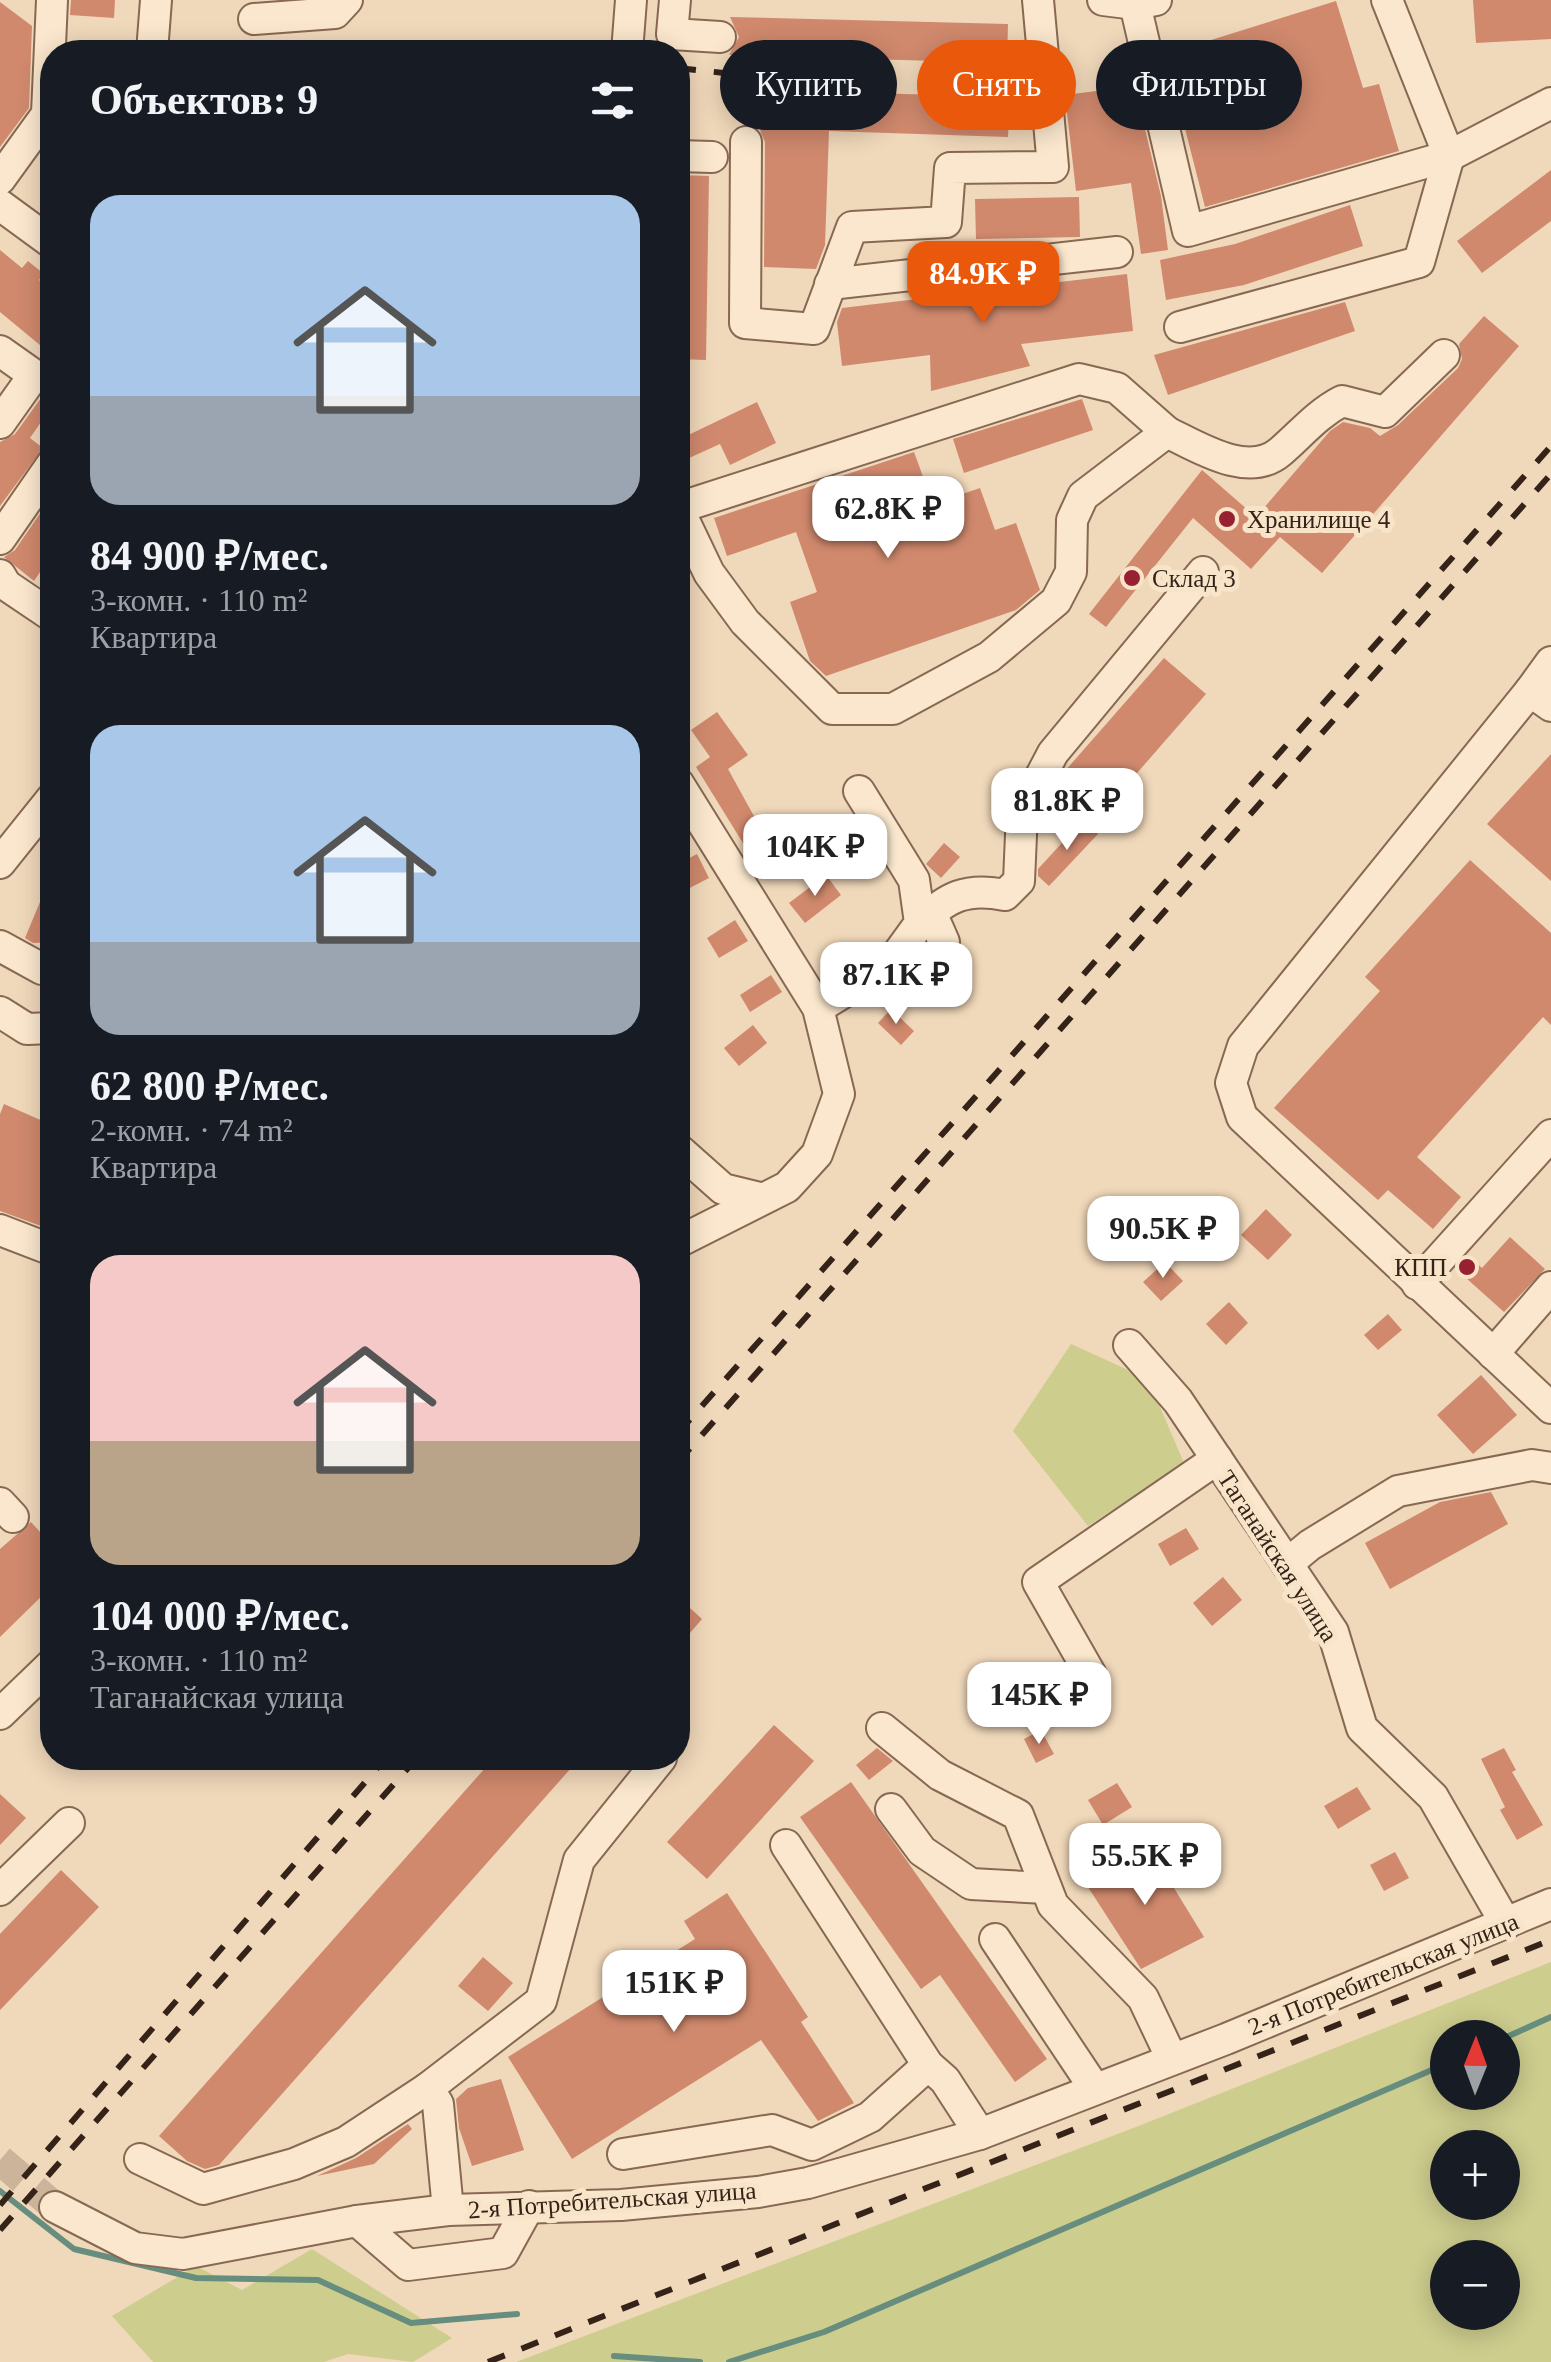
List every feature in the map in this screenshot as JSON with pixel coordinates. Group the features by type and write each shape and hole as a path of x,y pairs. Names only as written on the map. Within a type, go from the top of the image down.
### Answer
{"street":[{"path":"50,40 52,0"},
{"path":"153,40 156,0"},
{"path":"254,19 335,13 347,0"},
{"path":"629,40 631,0"},
{"path":"674,0 672,34 720,37"},
{"path":"746,142 745,324 814,329 852,227 946,222 950,168 1052,167 1038,0"},
{"path":"1103,0 1145,2 1188,232 1450,156 1551,103"},
{"path":"1180,327 1419,262 1450,156 1388,0"},
{"path":"0,179 40,124"},
{"path":"690,156 712,157"},
{"path":"0,205 40,234"},
{"path":"830,284 1117,252"},
{"path":"0,351 40,379"},
{"path":"690,504 1079,378 1117,388 1167,432 1239,463 1276,456 1323,410 1342,401 1385,412 1444,355"},
{"path":"0,422 40,384"},
{"path":"690,533 709,573 745,622 832,709 893,709 989,657 1056,601 1071,572 1072,520 1083,496 1167,432"},
{"path":"0,539 40,481"},
{"path":"818,1008 891,962 920,923 944,900 986,891 1005,895 1019,881 1022,812 1053,753 1203,572"},
{"path":"0,576 6,585 40,600"},
{"path":"1551,662 1540,698 1243,1046 1231,1083 1242,1117 1551,1408"},
{"path":"860,791 914,880 920,923"},
{"path":"690,802 818,1008 839,1094 817,1154 787,1187 690,1236"},
{"path":"0,863 40,815"},
{"path":"0,946 40,968"},
{"path":"0,1012 27,1029 40,1028"},
{"path":"1417,1284 1551,1134"},
{"path":"690,1160 723,1189 760,1198"},
{"path":"0,1230 40,1245"},
{"path":"1493,1354 1551,1287"},
{"name":"Таганайская улица","path":"1129,1346 1178,1402 1333,1632 1362,1728 1432,1797 1506,1924"},
{"path":"1091,1674 1038,1582 1217,1460"},
{"path":"1287,1564 1310,1545 1398,1491 1532,1464 1551,1468"},
{"path":"0,1714 40,1676"},
{"path":"882,1728 940,1775 1018,1815 1053,1905 1143,1998 1172,2059"},
{"path":"140,2159 204,2189 294,2164 346,2142 428,2088 541,2001 579,1860 651,1770"},
{"path":"891,1810 922,1851 971,1884 1046,1888"},
{"path":"0,1890 69,1822"},
{"path":"786,1845 928,2065 944,2080 980,2134"},
{"name":"2-я Потребительская улица","path":"54,2207 136,2248 183,2254 357,2221 448,2210 622,2205 758,2192 808,2183 980,2134 1551,1904"},
{"path":"995,1939 1095,2089"},
{"path":"623,2154 772,2130 812,2145 870,2116 928,2065"},
{"path":"428,2088 438,2104 448,2210"},
{"path":"357,2221 408,2264 503,2254 530,2206"}],"green space":[{"path":"1071,1344 1148,1379 1184,1463 1088,1526 1013,1431"},
{"path":"1551,1962 1551,2362 516,2362 1136,2127"},
{"path":"312,2249 452,2338 413,2362 348,2354 324,2362 153,2362 112,2316 196,2266 242,2290"}],"building":[{"path":"71,0 115,0 114,18 70,15"},
{"path":"1473,0 1551,0 1551,39 1476,43"},
{"path":"1336,1 1363,88 1379,84 1399,151 1205,207 1185,130 1302,130 1302,40 1211,40"},
{"path":"0,2 32,26 29,108 0,147"},
{"path":"730,17 1008,24 1008,40 917,40 917,60 897,60 897,40 737,40"},
{"path":"1096,91 1096,130 1145,130 1161,196 1168,250 1141,254 1131,183 1076,191 1069,130 1076,130 1076,94"},
{"path":"897,94 917,94 917,130 1008,130 1008,137 829,131 825,245 816,269 764,267 765,142 760,130 897,130"},
{"path":"1551,170 1551,221 1482,273 1457,241"},
{"path":"690,175 709,176 706,360 690,359"},
{"path":"1079,197 1080,237 976,239 975,199"},
{"path":"1350,205 1363,246 1244,285 1166,300 1160,260 1235,244"},
{"path":"0,250 22,268 28,261 40,271 40,345 0,312"},
{"path":"1127,274 1133,331 1021,344 1030,366 931,391 930,355 842,366 837,322 842,308"},
{"path":"1345,302 1355,331 1168,395 1154,355"},
{"path":"1484,316 1519,346 1322,573 1280,537 1251,569 1193,518 1106,627 1089,614 1202,470 1256,517 1330,431 1343,422 1370,428 1380,436 1398,425 1458,368 1462,359 1459,344"},
{"path":"40,399 40,423 30,438 40,446 40,452 0,506 0,442 15,434"},
{"path":"1082,399 1093,430 964,473 953,439"},
{"path":"757,402 776,443 730,465 720,444 690,458 690,434"},
{"path":"914,452 933,504 980,488 995,530 1016,523 1040,590 1016,610 826,676 810,661 790,602 817,592 796,532 727,556 714,518"},
{"path":"40,514 40,572 34,581 4,557 15,550"},
{"path":"1164,658 1206,694 1096,820 1057,785"},
{"path":"717,712 748,755 728,769 765,836 746,848 696,767 710,757 691,730"},
{"path":"1551,754 1551,881 1487,824"},
{"path":"1083,820 1098,834 1049,886 1038,876 1038,869"},
{"path":"944,843 960,857 941,878 926,864"},
{"path":"697,854 709,878 690,888 690,858"},
{"path":"1470,860 1551,933 1551,1025 1543,1017 1417,1157 1461,1197 1433,1229 1388,1190 1378,1200 1274,1108 1380,991 1365,977"},
{"path":"826,875 841,895 805,923 789,903"},
{"path":"40,902 40,943 25,938"},
{"path":"735,920 748,941 719,958 707,938"},
{"path":"771,975 782,992 750,1012 740,995"},
{"path":"891,1009 914,1031 901,1045 878,1023"},
{"path":"753,1025 767,1043 739,1066 724,1048"},
{"path":"4,1104 40,1120 40,1226 0,1211 0,1114"},
{"path":"1266,1209 1292,1235 1268,1260 1241,1235"},
{"path":"1510,1237 1545,1269 1504,1312 1456,1269 1468,1255 1482,1268"},
{"path":"1165,1262 1183,1281 1161,1301 1143,1282"},
{"path":"1229,1302 1248,1323 1226,1345 1206,1324"},
{"path":"1388,1314 1402,1330 1378,1350 1364,1335"},
{"path":"1481,1375 1517,1415 1473,1454 1437,1415"},
{"path":"1491,1492 1508,1524 1390,1589 1365,1543 1440,1502"},
{"path":"31,1522 40,1532 40,1598 0,1637 0,1549"},
{"path":"1186,1528 1199,1549 1170,1566 1158,1544"},
{"path":"1223,1577 1242,1600 1212,1626 1193,1603"},
{"path":"690,1608 702,1619 690,1633"},
{"path":"774,1725 814,1761 707,1879 667,1842"},
{"path":"1041,1730 1054,1754 1036,1763 1024,1739"},
{"path":"877,1748 893,1761 869,1780 856,1765"},
{"path":"1504,1748 1516,1770 1512,1772 1543,1825 1517,1840 1500,1810 1505,1807 1481,1759"},
{"path":"483,1770 569,1770 219,2165 205,2169 187,2161 159,2136"},
{"path":"851,1782 1047,2059 1015,2082 940,1975 921,1989 800,1817"},
{"path":"1117,1783 1132,1807 1103,1825 1088,1800"},
{"path":"1357,1787 1371,1809 1338,1829 1324,1806"},
{"path":"0,1794 26,1818 0,1845"},
{"path":"1147,1844 1204,1937 1141,1969 1086,1884"},
{"path":"1395,1852 1409,1878 1384,1891 1370,1865"},
{"path":"61,1870 99,1907 0,2010 0,1934"},
{"path":"727,1893 808,2017 801,2022 854,2103 818,2121 761,2040 572,2159 508,2057 695,1939 684,1921"},
{"path":"483,1957 513,1983 488,2011 458,1986"},
{"path":"501,2079 524,2150 472,2166 459,2128 456,2099 468,2088"},
{"path":"408,2124 412,2129 374,2164 317,2176 356,2158"}],"waterway":[{"path":"1520,2031 1551,2017"},
{"path":"729,2362 824,2332 1430,2071"},
{"path":"0,2191 74,2249 196,2278 318,2280 411,2323 517,2314"},
{"path":"614,2356 700,2362"}],"tunnel":[{"path":"0,2160 55,2207"}],"railway":[{"path":"690,69 720,73"},
{"path":"690,1419 1551,446"},
{"path":"690,1448 1551,474"},
{"path":"0,2205 376,1770"},
{"path":"0,2230 406,1770"},
{"path":"488,2362 1551,1940"}],"place":[{"name":"Хранилище 4","path":"1227,519"},
{"name":"Склад 3","path":"1132,578"},
{"name":"КПП","path":"1467,1267"}]}
